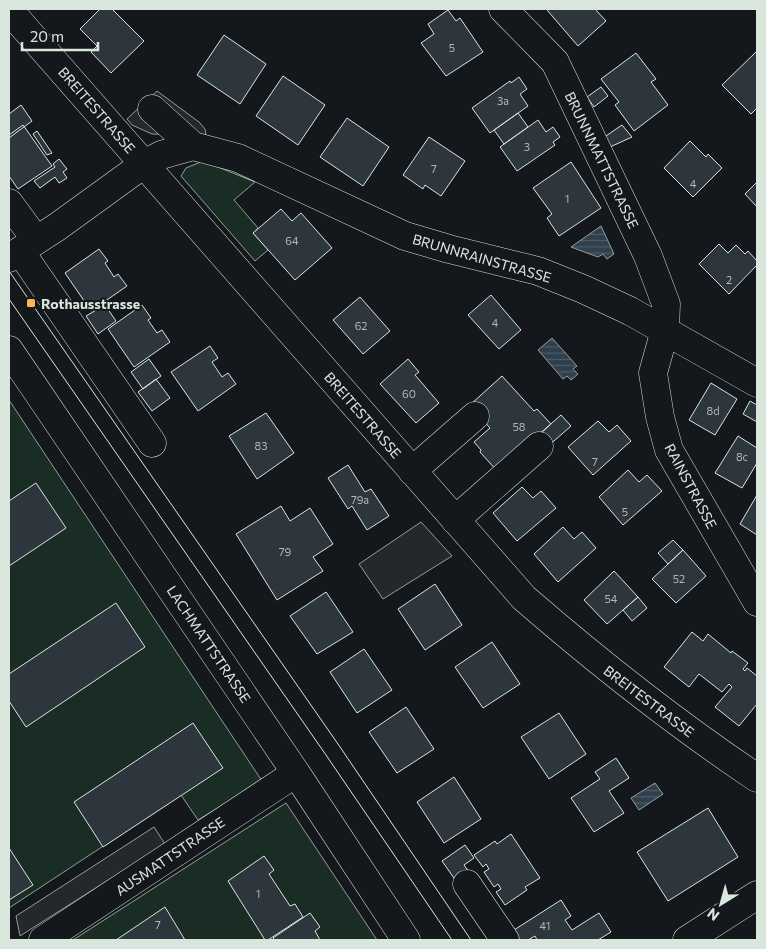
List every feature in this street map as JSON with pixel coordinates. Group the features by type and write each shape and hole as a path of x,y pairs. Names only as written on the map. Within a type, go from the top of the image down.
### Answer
{"street":[{"name":"BRUNNMATTSTRASSE","path":"502,9 555,62 651,263 666,304 665,330"},
{"name":"BREITESTRASSE","path":"9,10 524,598 603,666 700,740 757,778"},
{"path":"152,109 193,146"},
{"name":"BRUNNRAINSTRASSE","path":"193,146 238,158 405,236 547,275 630,311 757,383"},
{"path":"22,250 144,164 162,155 193,146"},
{"path":"9,203 22,250 152,442"},
{"name":"RAINSTRASSE","path":"665,330 654,373 660,417 669,450 757,602"},
{"name":"LACHMATTSTRASSE","path":"9,350 296,773 406,940"},
{"path":"412,471 475,416"},
{"path":"455,520 539,446"},
{"name":"AUSMATTSTRASSE","path":"43,940 296,773"},
{"path":"467,884 505,940"},
{"path":"687,940 757,895"}],"green space":[{"path":"203,161 255,182 234,200 258,228 253,233 268,250 255,261 181,176 186,168"},
{"path":"9,400 262,781 198,820 181,795 9,908"},
{"path":"286,803 377,940 73,940"}],"shaded area":[{"path":"157,91 199,122 205,129 206,135 152,134 132,125 127,119"},
{"path":"421,522 452,556 383,599 359,564"},
{"path":"154,827 165,844 20,936 16,916"}],"water":[{"path":"601,226 614,254 607,259 603,254 598,257 571,247"},
{"path":"552,338 577,366 573,369 578,374 571,380 567,376 563,379 538,350"},
{"path":"655,783 663,794 639,810 631,798"}],"building":[{"path":"100,9 112,9 144,41 111,73 91,52 97,46 80,29"},
{"path":"548,9 595,9 606,21 578,46"},
{"path":"448,10 456,21 460,18 483,52 446,76 421,43 434,34 428,24"},
{"path":"224,35 266,64 240,104 197,75"},
{"path":"757,51 757,108 751,114 722,85"},
{"path":"636,53 656,79 651,82 668,105 634,131 615,105 619,102 601,79"},
{"path":"283,76 325,105 298,145 256,116"},
{"path":"519,77 527,89 520,94 528,106 490,133 472,108 510,81 511,83"},
{"path":"601,87 608,96 594,107 587,97"},
{"path":"21,105 32,121 9,138 9,114"},
{"path":"518,113 528,127 504,144 494,130"},
{"path":"347,118 389,147 363,186 320,157"},
{"path":"538,120 546,132 553,127 560,137 553,142 555,145 517,171 500,147"},
{"path":"23,125 52,166 18,189 9,176 9,135"},
{"path":"622,125 632,137 610,147 603,138"},
{"path":"37,131 52,153 47,155 33,134"},
{"path":"429,137 465,161 441,196 425,185 423,189 403,175"},
{"path":"690,141 706,157 708,154 722,168 693,197 664,168"},
{"path":"59,159 67,169 63,172 67,178 59,183 55,177 40,188 34,181 55,167 53,164"},
{"path":"571,162 601,208 559,236 547,218 552,214 533,188"},
{"path":"757,182 757,207 745,194"},
{"path":"281,209 292,221 301,213 332,248 295,280 253,233"},
{"path":"719,244 728,253 736,245 745,254 748,251 757,261 757,265 729,294 699,264"},
{"path":"99,249 108,261 105,263 114,277 118,274 127,286 91,311 65,273"},
{"path":"491,295 521,330 499,349 468,315"},
{"path":"360,297 390,331 363,354 333,320"},
{"path":"105,305 116,321 98,334 86,316"},
{"path":"142,305 151,318 148,320 157,333 162,330 170,342 134,367 108,329"},
{"path":"210,346 218,358 212,362 222,377 228,373 236,384 198,411 171,372"},
{"path":"149,359 161,376 143,389 131,372"},
{"path":"408,359 419,372 415,375 439,403 416,423 380,384"},
{"path":"502,376 534,411 537,409 551,424 498,472 480,452 481,450 474,442 490,428 470,405"},
{"path":"156,379 170,398 152,411 138,392"},
{"path":"711,383 737,399 715,435 689,420"},
{"path":"750,401 757,405 757,422 743,414"},
{"path":"266,413 294,453 257,479 229,436"},
{"path":"561,415 571,426 546,448 536,437"},
{"path":"598,421 609,432 617,425 631,441 593,475 568,447"},
{"path":"738,436 757,448 757,463 742,488 715,473"},
{"path":"348,465 365,492 371,489 389,516 367,530 352,506 348,509 328,478"},
{"path":"628,470 639,482 647,475 662,491 623,525 599,497"},
{"path":"36,483 66,528 9,566 9,501"},
{"path":"522,487 533,498 541,491 556,508 517,541 493,513"},
{"path":"757,495 757,535 740,524"},
{"path":"281,506 290,521 310,508 333,544 313,557 323,571 277,600 236,534"},
{"path":"563,527 574,539 582,532 596,548 558,582 534,554"},
{"path":"673,540 683,550 668,564 658,553"},
{"path":"683,550 706,576 676,603 652,579"},
{"path":"614,571 638,597 607,624 584,600"},
{"path":"435,584 462,625 425,650 398,609"},
{"path":"326,592 353,632 317,654 290,616"},
{"path":"638,597 647,608 632,621 623,610"},
{"path":"116,603 145,647 26,727 9,701 9,674"},
{"path":"692,632 703,641 708,634 731,653 732,651 748,663 743,669 745,671 747,668 757,676 757,704 739,726 715,707 732,687 729,684 722,692 699,674 689,687 664,667"},
{"path":"492,642 520,684 483,708 455,667"},
{"path":"364,649 392,690 357,713 330,672"},
{"path":"406,707 434,749 397,773 369,732"},
{"path":"559,713 586,754 549,779 521,737"},
{"path":"193,723 223,768 103,847 74,802"},
{"path":"616,758 629,778 609,791 624,813 594,832 571,798 600,779 595,772"},
{"path":"454,777 481,819 444,843 417,802"},
{"path":"708,808 738,857 668,901 637,852"},
{"path":"511,834 540,878 525,887 527,890 505,905 496,892 501,889 498,884 494,887 484,872 489,869 486,864 483,867 474,855 495,841 497,844"},
{"path":"465,845 474,858 464,865 469,872 456,881 442,861"},
{"path":"9,848 33,885 9,900"},
{"path":"264,856 274,870 269,874 290,906 295,904 303,917 268,940 265,940 228,881"},
{"path":"561,900 571,916 565,920 572,930 599,913 611,932 598,940 537,940 535,936 528,940 520,940 514,930"},
{"path":"165,907 185,940 116,940"},
{"path":"310,913 320,927 315,931 320,940 275,940 273,938"}],"tram line":[{"path":"9,271 338,744 471,940"},
{"path":"9,299 326,755 452,940"}],"place":[{"name":"Rothausstrasse","path":"31,303"}]}
